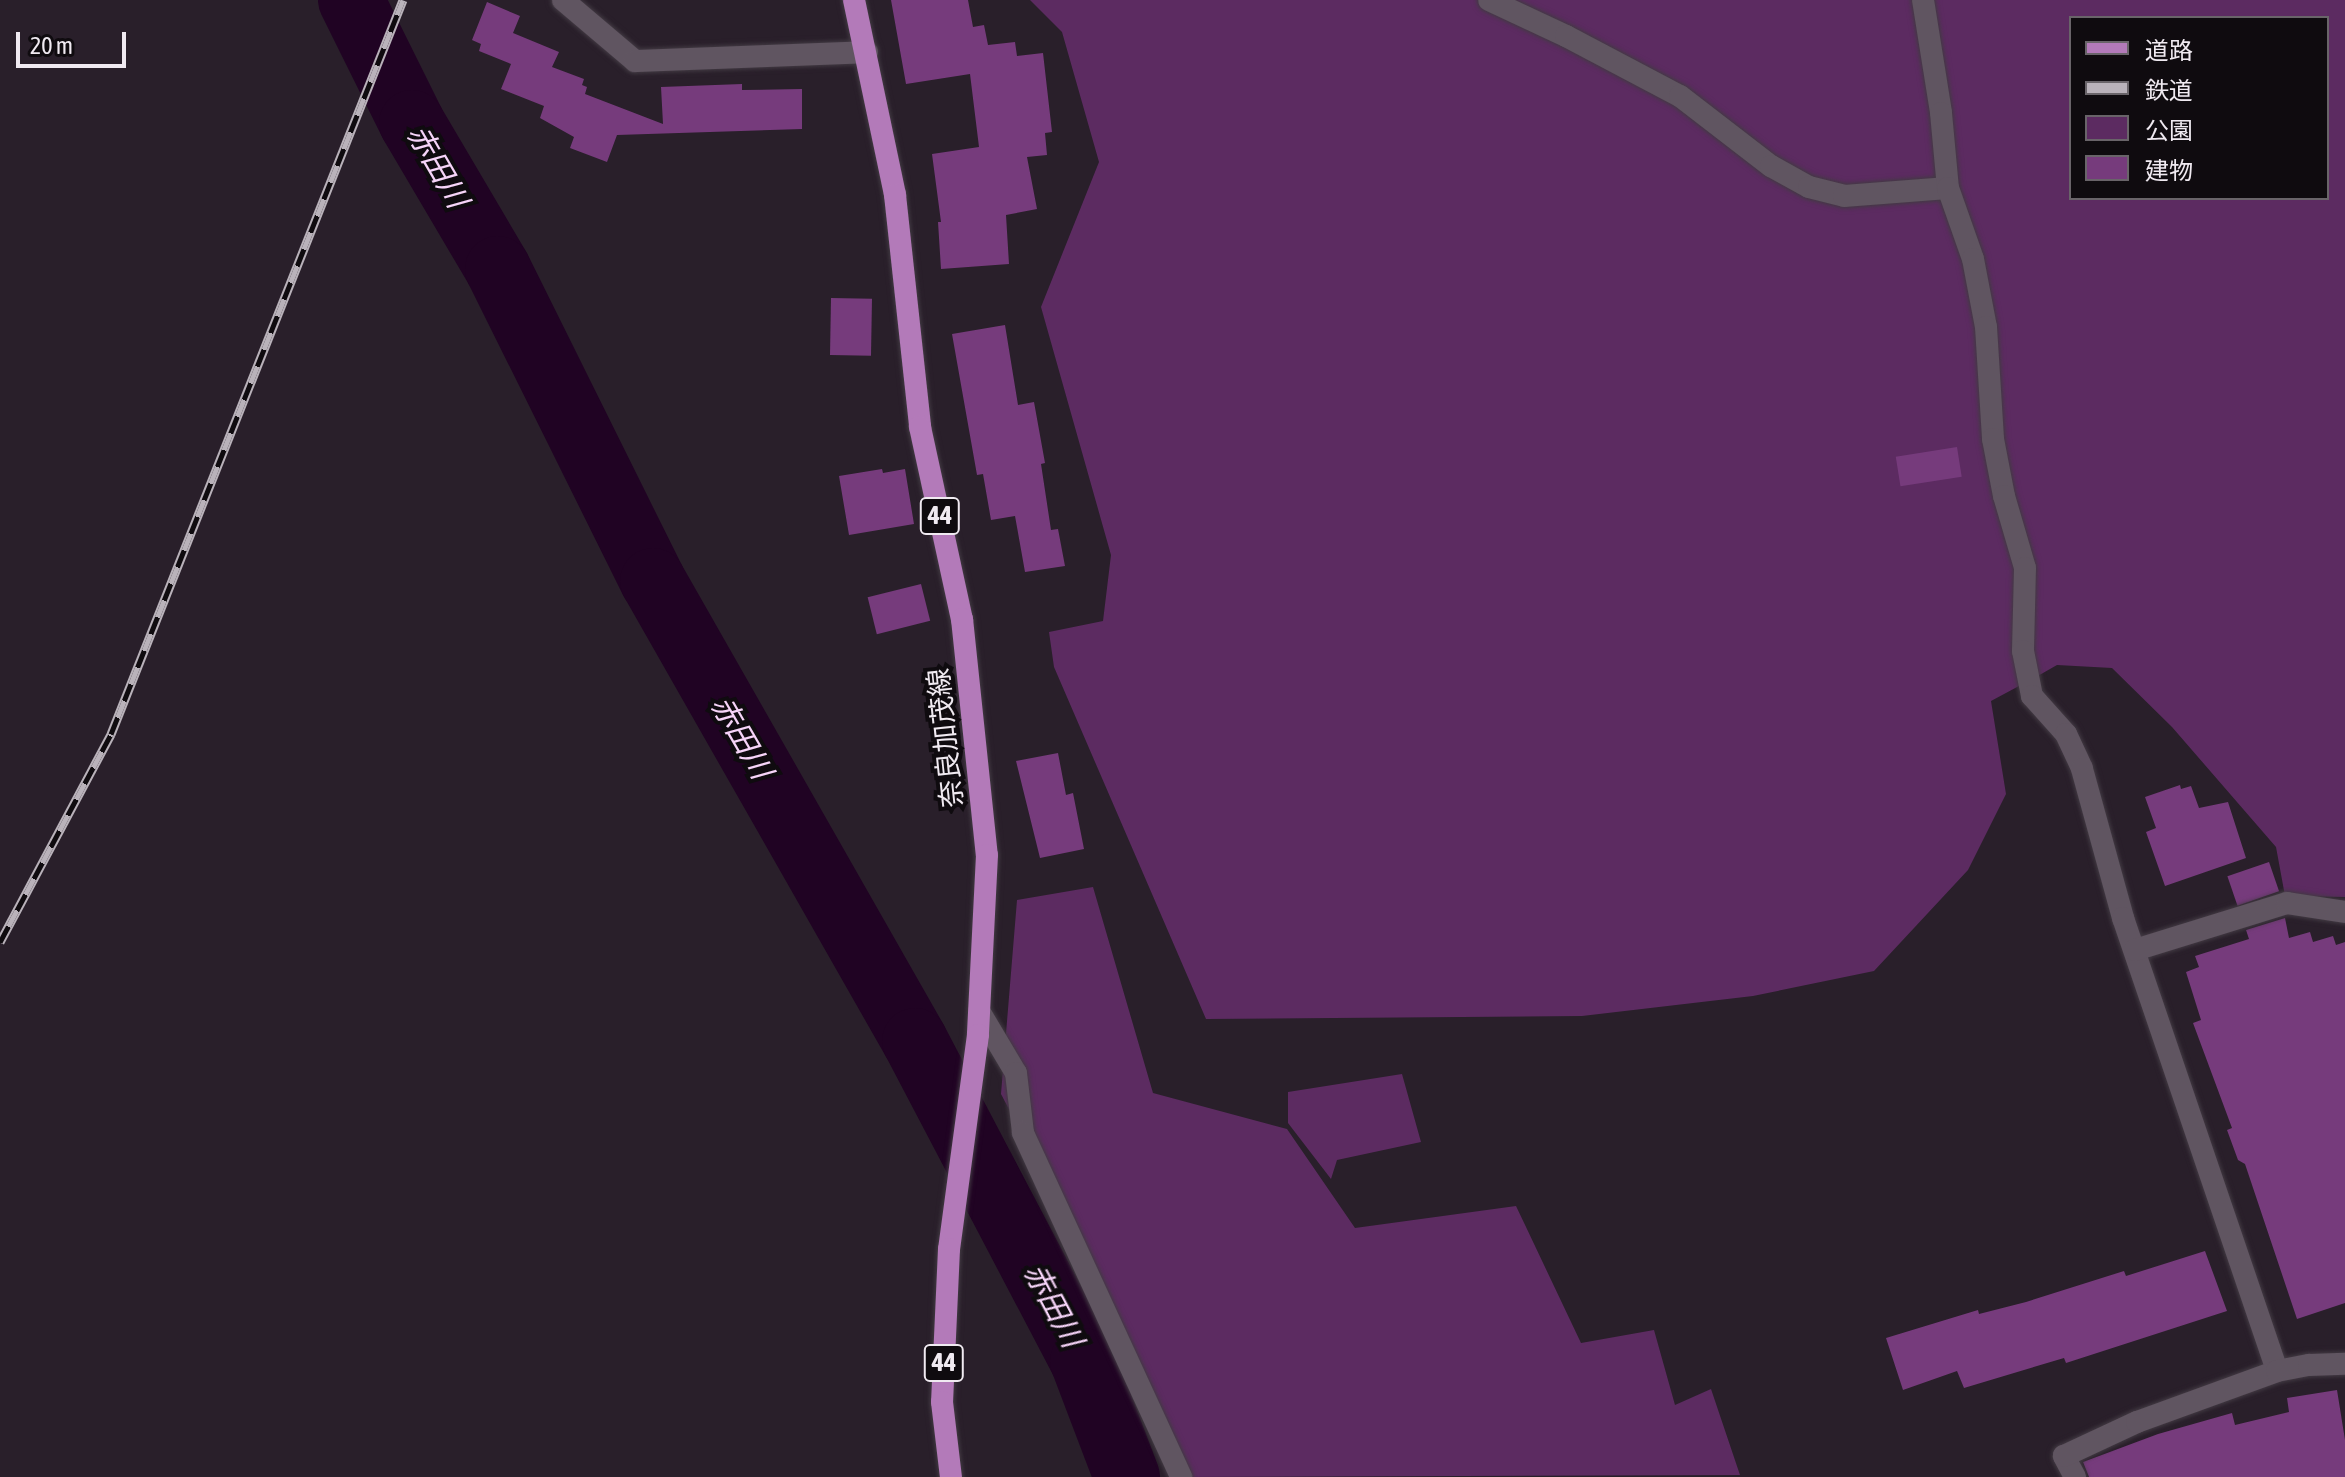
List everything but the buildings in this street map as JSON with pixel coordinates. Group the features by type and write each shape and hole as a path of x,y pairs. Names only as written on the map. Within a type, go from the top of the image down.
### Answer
{"main road":[{"name":"奈良加茂線","path":"854,0 895,195 920,427 962,619 987,855 978,1035 949,1249 942,1402 951,1477"}],"street":[{"path":"563,0 635,61 867,52"},
{"path":"1489,0 1566,36 1680,96 1771,166 1809,187 1844,196 1948,188"},
{"path":"1923,0 1941,113 1948,188 1973,259 1986,327 1993,439 2004,496 2025,568 2023,651 2032,696 2066,734 2082,769 2135,950 2277,1371"},
{"path":"2135,950 2287,903 2345,912"},
{"path":"979,1011 1016,1073 1023,1133 1181,1477"},
{"path":"2075,1477 2064,1456 2137,1422 2277,1371 2309,1365 2345,1364"}],"green space":[{"path":"1030,0 1915,0 1966,262 2018,569 2019,686 1991,701 2006,794 1968,870 1874,971 1753,996 1582,1016 1206,1019 1054,667 1049,632 1103,621 1111,555 1041,307 1099,162 1062,32"},
{"path":"1931,0 2345,0 2345,897 2285,896 2276,847 2172,727 2112,668 2057,665 2036,677 2012,494 1956,187"},
{"path":"1093,887 1153,1093 1287,1129 1355,1228 1516,1206 1581,1343 1654,1330 1675,1405 1711,1389 1740,1475 1176,1477 1036,1161 1001,1094 1017,900"},
{"path":"1402,1074 1421,1142 1337,1160 1331,1179 1288,1123 1288,1092"}],"waterway":[{"name":"赤田川","path":"351,0 412,123 498,269 653,581 915,1041 1083,1361 1127,1477"}],"railway":[{"path":"0,942 111,734 403,0"}]}
